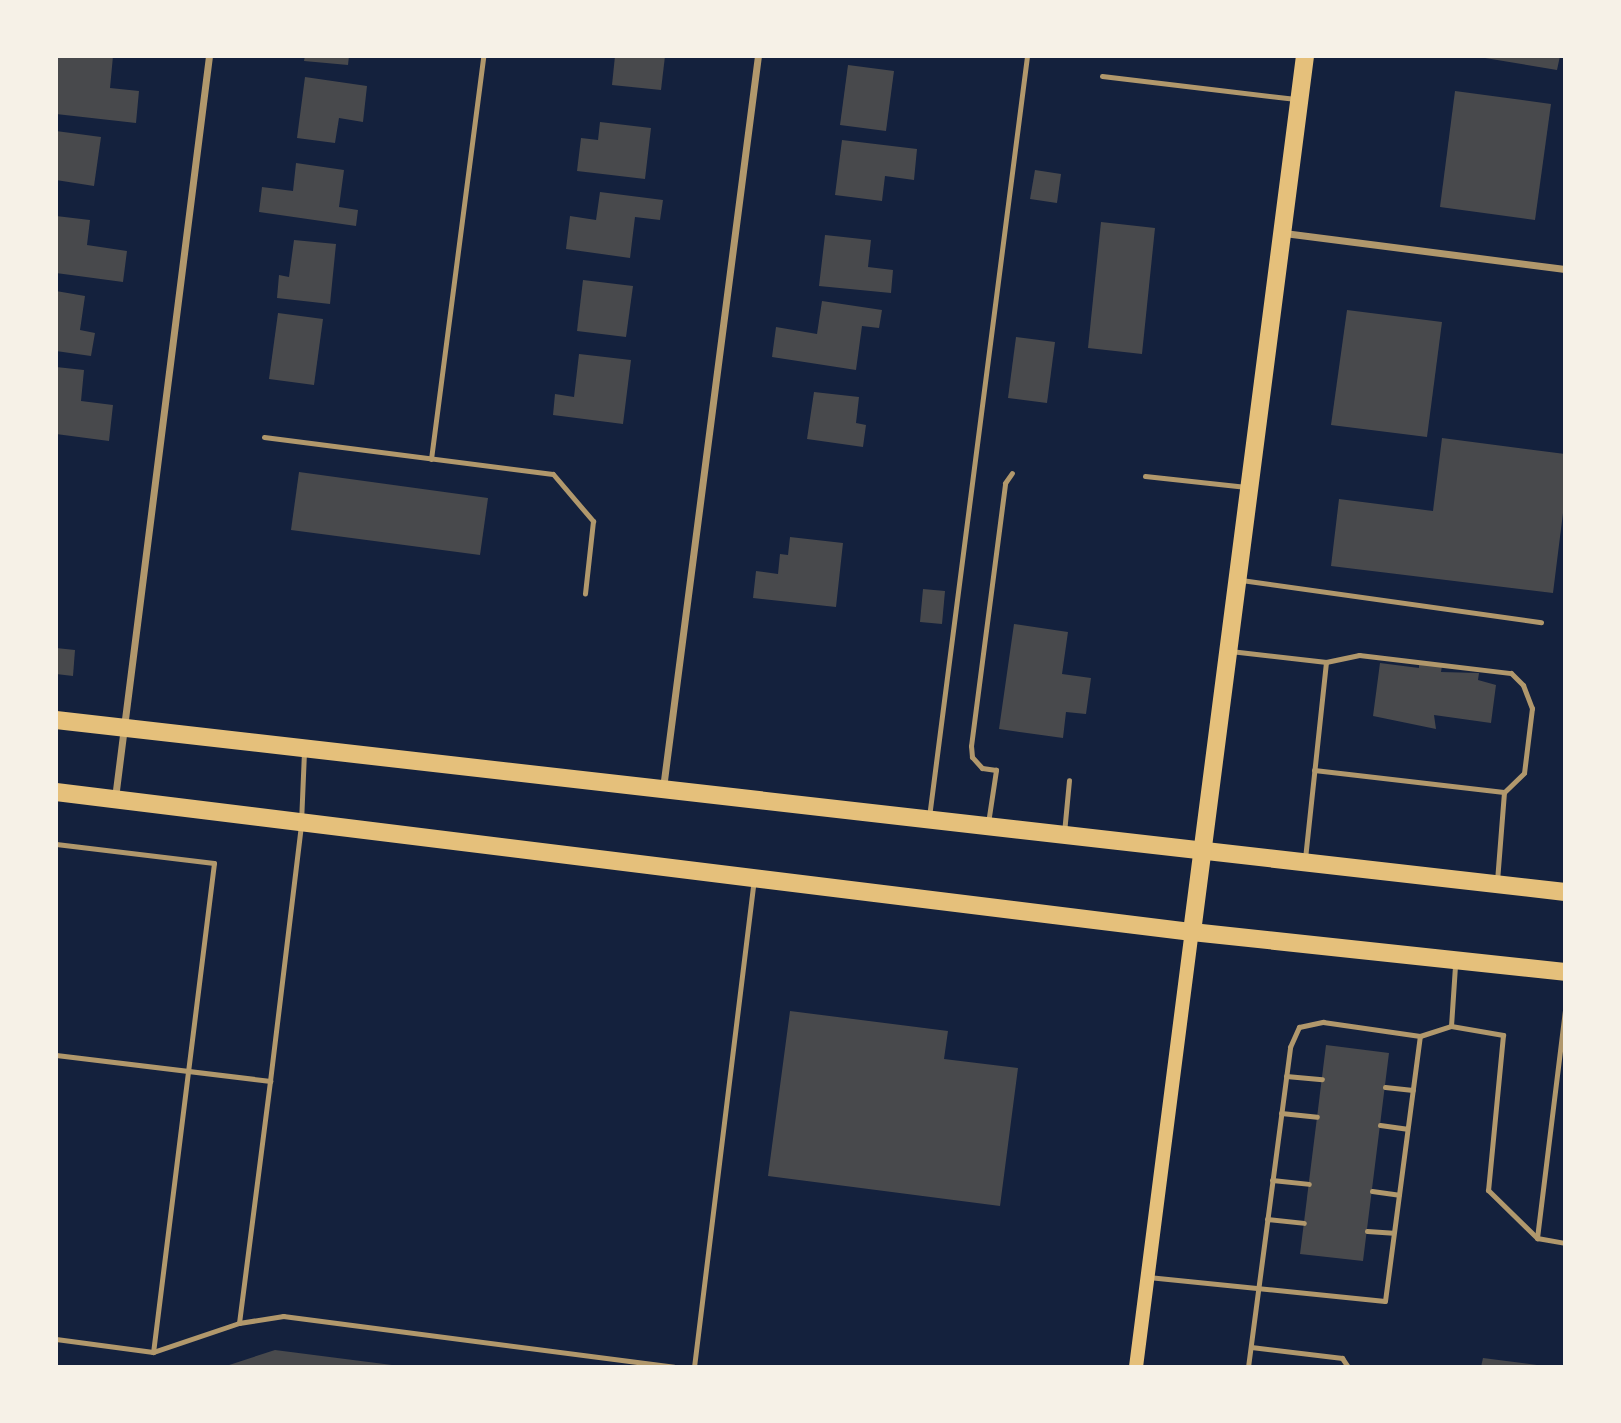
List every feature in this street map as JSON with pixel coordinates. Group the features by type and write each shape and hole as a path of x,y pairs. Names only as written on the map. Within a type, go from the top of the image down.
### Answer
{"main road":[{"path":"1136,1367 1305,56"},
{"path":"56,720 1565,892"},
{"path":"56,793 1192,932 1565,972"}],"street":[{"path":"115,800 209,56"},
{"path":"663,790 758,56"},
{"path":"1283,232 1565,269"}],"lane":[{"path":"430,458 483,56"},
{"path":"929,821 1027,56"},
{"path":"1102,76 1299,100"},
{"path":"264,437 553,474 593,521 585,594"},
{"path":"988,826 996,770 982,768 972,757 971,747 1005,483 1012,473"},
{"path":"1145,476 1249,488"},
{"path":"1237,580 1541,622"},
{"path":"1228,651 1326,662 1359,656 1511,673 1523,685 1532,708 1524,773 1504,792 1496,884"},
{"path":"1305,863 1326,662"},
{"path":"240,1323 301,823 304,750"},
{"path":"1314,770 1504,792"},
{"path":"1063,836 1069,780"},
{"path":"56,844 214,863 153,1352"},
{"path":"694,1367 754,879"},
{"path":"1451,1026 1455,960"},
{"path":"1537,1238 1565,1011"},
{"path":"1248,1367 1290,1048 1299,1027 1323,1022 1420,1036 1451,1026 1503,1035 1488,1190 1537,1238 1565,1243"},
{"path":"1148,1277 1385,1301 1420,1036"},
{"path":"56,1055 270,1081"},
{"path":"1286,1076 1322,1079"},
{"path":"1385,1087 1413,1090"},
{"path":"1281,1113 1317,1117"},
{"path":"1380,1125 1407,1129"},
{"path":"1272,1180 1309,1184"},
{"path":"1372,1191 1399,1195"},
{"path":"1267,1219 1304,1223"},
{"path":"1367,1231 1393,1233"},
{"path":"56,1339 153,1352 240,1323 283,1316 674,1367"},
{"path":"1251,1347 1342,1358 1348,1367"}],"building":[{"path":"56,56 113,56 110,88 139,91 136,123 56,114"},
{"path":"305,56 349,56 348,65 304,61"},
{"path":"615,56 665,56 661,90 612,85"},
{"path":"1473,56 1560,56 1557,70"},
{"path":"848,65 894,71 886,131 840,125"},
{"path":"305,77 367,86 363,122 339,118 335,143 297,138"},
{"path":"1455,91 1551,104 1535,220 1440,207"},
{"path":"600,122 651,128 645,179 577,171 581,138 598,140"},
{"path":"56,131 101,137 94,186 56,180"},
{"path":"842,140 917,149 914,180 885,176 882,201 835,195"},
{"path":"296,163 344,170 339,207 358,210 356,226 259,212 262,187 293,191"},
{"path":"1035,170 1061,174 1057,203 1030,199"},
{"path":"600,192 663,200 660,220 635,217 630,258 566,249 570,216 596,220"},
{"path":"56,216 90,220 87,245 127,251 123,282 56,273"},
{"path":"1101,222 1155,228 1142,354 1088,348"},
{"path":"825,235 871,240 868,267 893,270 891,293 819,286"},
{"path":"294,240 336,244 330,304 277,298 279,275 289,277"},
{"path":"583,280 633,286 626,337 577,331"},
{"path":"56,291 85,296 80,330 95,333 91,356 56,351"},
{"path":"822,301 882,310 879,328 862,326 856,370 772,357 776,327 817,334"},
{"path":"1347,310 1442,322 1427,437 1331,425"},
{"path":"278,313 323,319 314,385 269,379"},
{"path":"1016,337 1055,342 1047,403 1008,398"},
{"path":"579,354 631,360 623,424 553,415 555,394 574,397"},
{"path":"56,367 84,370 81,401 113,405 109,441 56,434"},
{"path":"814,392 859,397 856,423 866,425 863,447 807,439"},
{"path":"1442,438 1565,454 1565,497 1553,593 1331,566 1339,499 1433,511"},
{"path":"299,472 488,498 480,555 291,530"},
{"path":"790,537 843,543 836,607 753,598 756,571 778,574 780,554 788,555"},
{"path":"923,589 945,591 942,624 920,622"},
{"path":"1014,624 1068,632 1062,674 1091,678 1086,714 1066,712 1063,738 999,729"},
{"path":"56,648 75,650 73,676 56,674"},
{"path":"1380,663 1419,668 1419,664 1442,666 1441,672 1479,673 1478,680 1496,685 1491,723 1434,715 1436,729 1373,716"},
{"path":"790,1011 948,1031 944,1059 1018,1068 1000,1206 768,1176"},
{"path":"1326,1045 1389,1053 1363,1261 1300,1254"},
{"path":"275,1350 392,1365 392,1367 223,1367"},
{"path":"1483,1358 1537,1365 1537,1367 1481,1367"}]}
